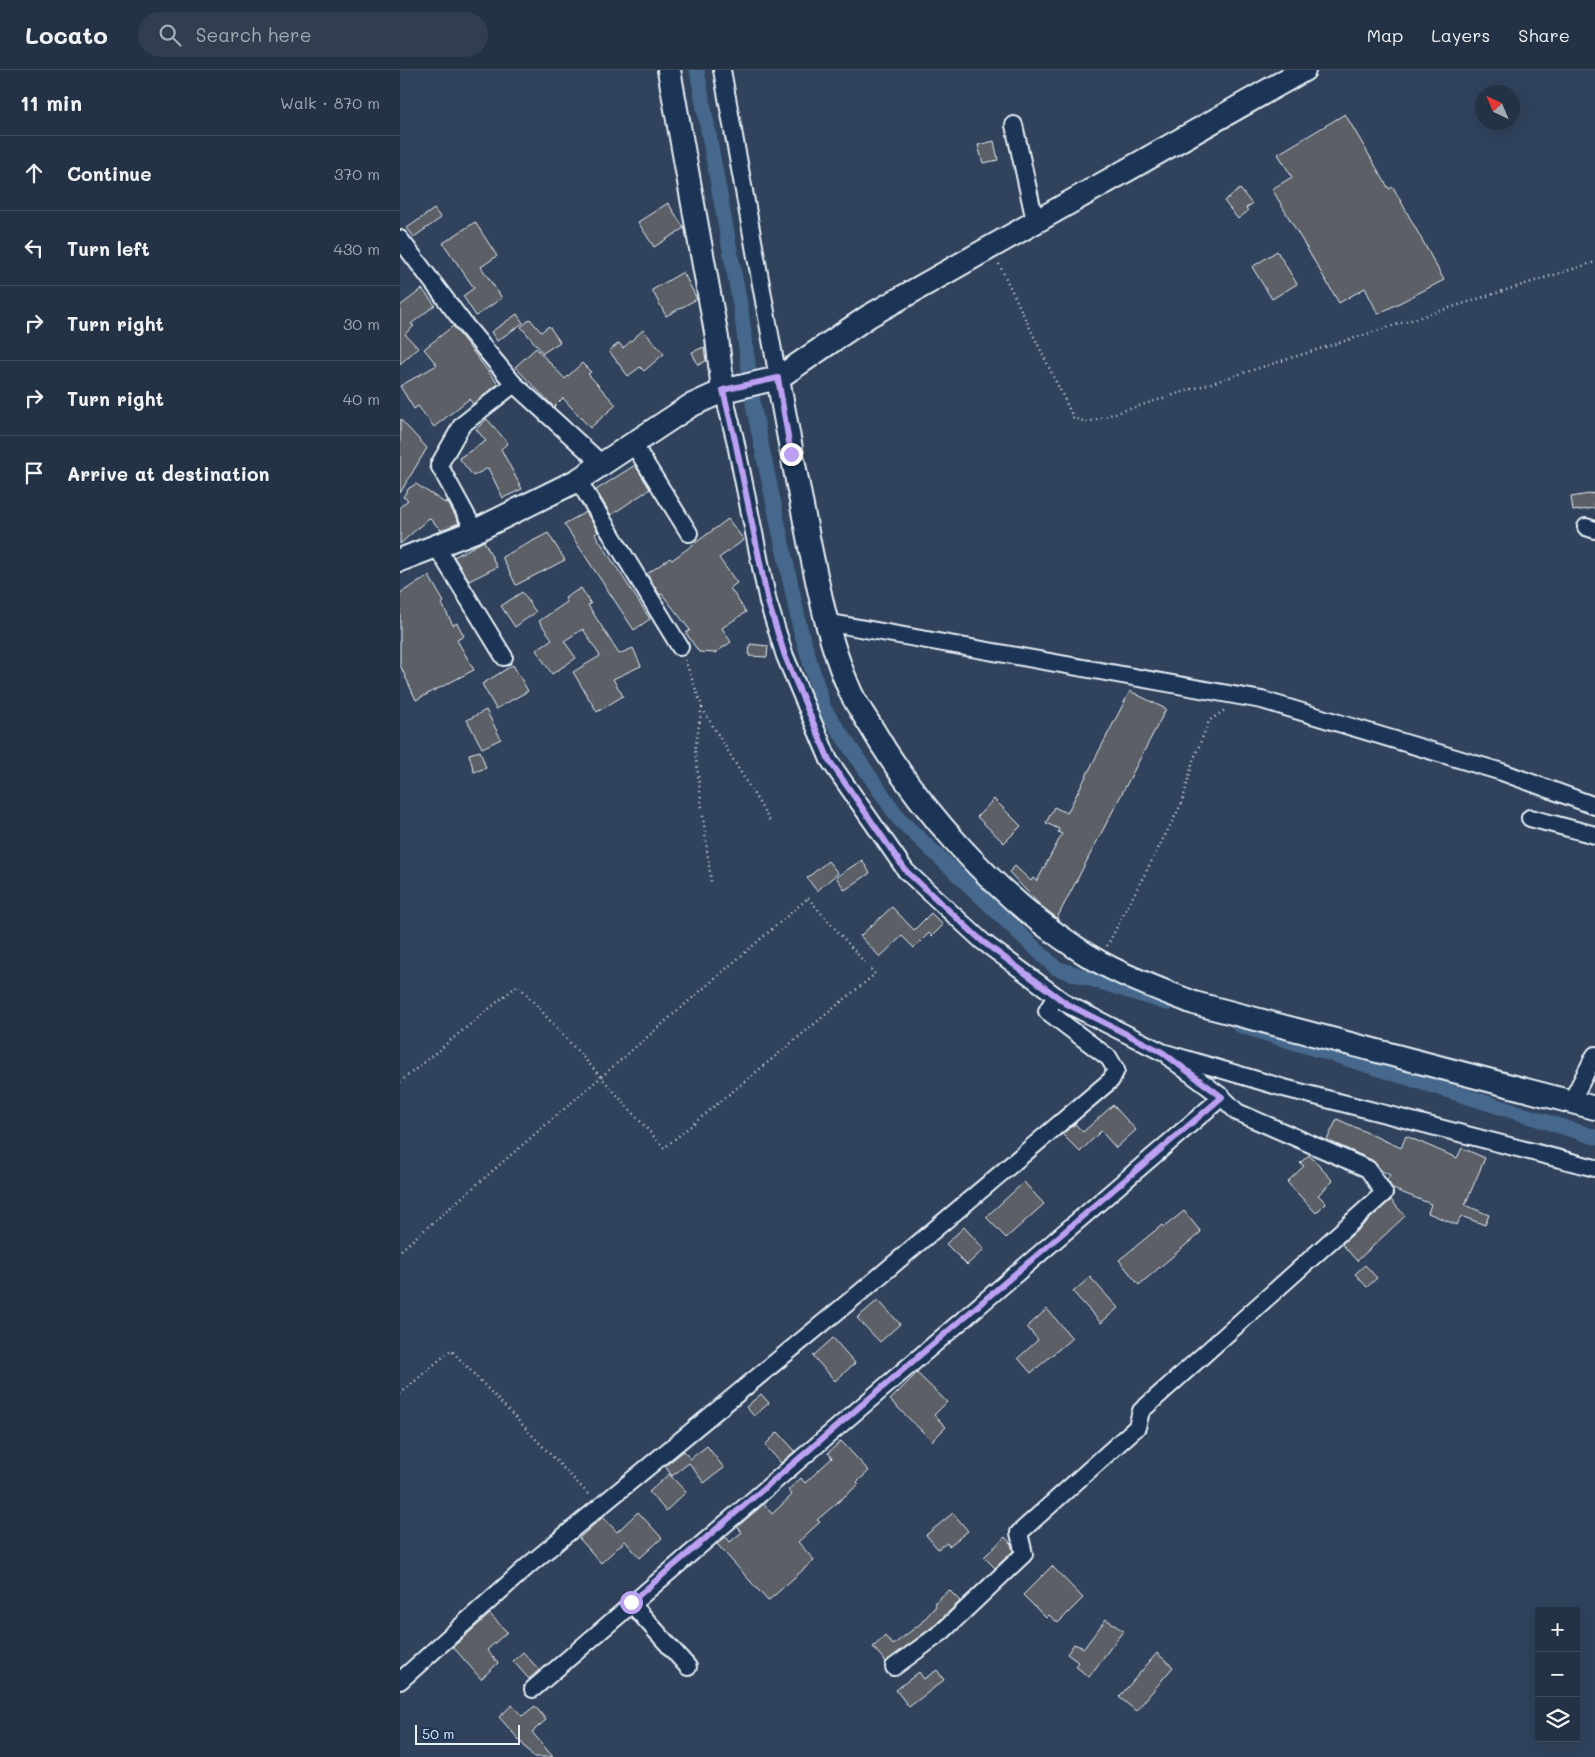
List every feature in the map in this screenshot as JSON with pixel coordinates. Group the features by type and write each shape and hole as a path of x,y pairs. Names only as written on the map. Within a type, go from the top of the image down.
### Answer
{"street":[{"path":"669,70 717,338 728,389 735,440 768,602 785,656 829,760 906,871 982,941 1067,1004 1162,1052 1222,1097 1237,1112 1368,1169 1384,1193 1141,1411 1137,1427 1019,1533 1024,1554 942,1632 894,1667"},
{"path":"722,70 791,454 826,622 848,688 882,746 914,793 970,856 1025,910 1075,948 1134,980 1194,1003 1595,1108"},
{"path":"400,560 475,531 578,480 690,406 728,389 778,378 869,316 1304,70"},
{"path":"1014,126 1035,221"},
{"path":"400,239 465,325 514,384 603,465"},
{"path":"475,531 439,465 462,425 514,384"},
{"path":"634,444 689,533"},
{"path":"578,480 680,647"},
{"path":"436,546 504,657"},
{"path":"826,622 1262,700 1502,772 1595,806"},
{"path":"1530,818 1595,835"},
{"path":"400,1681 528,1565 862,1291 1111,1080 1116,1070 1110,1058 1046,1011 1056,996"},
{"path":"1162,1052 1284,1088 1595,1168"},
{"path":"1571,1102 1595,1055"},
{"path":"533,1689 631,1602 1222,1097"},
{"path":"631,1602 688,1667"}],"path":[{"path":"990,247 1074,419 1088,422 1595,262"},
{"path":"680,647 702,706 770,821"},
{"path":"1099,961 1182,803 1193,760 1209,721 1245,696"},
{"path":"702,706 695,750 711,882"},
{"path":"400,1082 518,985 601,1076 664,1148 875,974 808,898 601,1076 400,1251"},
{"path":"400,1394 452,1350 600,1506"}],"building":[{"path":"1345,114 1389,189 1393,187 1444,280 1378,314 1365,288 1339,303 1272,189 1292,177 1278,154"},
{"path":"994,141 998,160 983,163 978,145"},
{"path":"1240,189 1252,204 1246,208 1248,211 1238,219 1224,201"},
{"path":"668,203 684,228 654,247 638,222"},
{"path":"434,209 441,218 414,237 407,228"},
{"path":"475,222 497,256 481,267 502,298 476,316 463,296 474,288 443,243"},
{"path":"1277,251 1297,284 1272,299 1252,267"},
{"path":"683,272 697,299 666,316 652,290"},
{"path":"422,289 435,305 411,324 414,326 405,334 418,348 400,364 400,306"},
{"path":"517,314 523,323 497,341 491,332"},
{"path":"530,319 541,332 549,326 560,342 543,353 521,327"},
{"path":"453,326 498,384 473,404 469,399 434,427 418,406 414,409 400,386 437,365 424,349"},
{"path":"643,330 664,354 644,371 640,367 628,376 609,351 619,343 623,348"},
{"path":"704,347 706,361 698,365 692,352"},
{"path":"536,348 565,379 582,363 591,372 588,374 616,405 590,428 563,398 554,407 515,367"},
{"path":"400,419 427,448 400,493"},
{"path":"487,419 508,443 501,449 522,489 503,498 488,468 473,476 459,458 486,441 476,429"},
{"path":"635,465 650,489 611,515 596,490"},
{"path":"416,484 445,503 447,501 459,523 441,530 429,518 400,544 400,507 408,500 403,497 409,488"},
{"path":"1595,493 1595,508 1573,511 1571,497"},
{"path":"586,512 598,532 595,534 650,619 634,630 564,524"},
{"path":"728,519 744,540 719,558 737,583 730,588 746,612 722,628 731,642 715,653 699,652 686,633 690,630 662,594 660,595 647,574 670,558 672,560"},
{"path":"548,533 565,560 516,585 502,557"},
{"path":"484,541 497,567 469,581 454,557"},
{"path":"429,576 444,602 442,604 453,625 457,623 464,636 457,640 474,670 416,700 400,665 400,593"},
{"path":"581,588 591,604 588,605 619,654 633,648 641,666 613,679 623,696 597,712 573,672 600,656 583,629 564,641 576,658 552,674 536,650 552,639 539,621 567,602 565,598"},
{"path":"522,592 536,612 515,627 501,606"},
{"path":"750,644 768,646 767,657 749,656"},
{"path":"513,665 528,691 496,709 482,684"},
{"path":"1130,691 1166,709 1057,918 1039,904 1009,872 1015,866 1031,881 1033,878 1037,881 1062,834 1058,832 1059,829 1046,823 1054,807 1067,813"},
{"path":"486,710 501,739 482,748 467,720"},
{"path":"480,751 486,768 474,772 469,754"},
{"path":"994,799 1021,826 1004,843 977,817"},
{"path":"862,860 870,873 845,890 836,877"},
{"path":"828,861 838,873 817,891 807,878"},
{"path":"892,907 914,930 931,913 943,925 932,936 929,933 914,948 902,936 880,957 860,936"},
{"path":"1113,1105 1136,1130 1116,1148 1101,1131 1080,1152 1062,1134 1075,1124 1083,1132"},
{"path":"1337,1119 1401,1148 1406,1136 1457,1158 1462,1148 1485,1158 1465,1205 1489,1215 1485,1225 1461,1216 1457,1225 1428,1213 1431,1204 1393,1189 1387,1180 1390,1175 1382,1171 1372,1160 1327,1140"},
{"path":"1309,1155 1333,1181 1318,1195 1326,1203 1316,1213 1287,1182 1304,1166 1300,1163"},
{"path":"1024,1182 1044,1204 1006,1238 986,1217"},
{"path":"1391,1200 1405,1216 1357,1261 1342,1244"},
{"path":"1184,1211 1201,1232 1139,1285 1119,1260 1162,1225 1164,1227"},
{"path":"964,1227 984,1249 967,1265 946,1244"},
{"path":"1365,1265 1377,1278 1367,1287 1355,1274"},
{"path":"1090,1277 1118,1308 1101,1323 1073,1292"},
{"path":"878,1300 900,1324 880,1342 857,1318"},
{"path":"1047,1309 1072,1338 1031,1373 1018,1358 1038,1340 1027,1327"},
{"path":"833,1338 855,1363 835,1381 813,1356"},
{"path":"917,1373 947,1402 934,1415 946,1427 932,1441 890,1400"},
{"path":"761,1394 769,1403 754,1416 746,1407"},
{"path":"778,1432 795,1451 781,1463 765,1445"},
{"path":"841,1441 869,1471 857,1482 859,1484 817,1520 820,1522 798,1542 814,1560 768,1601 717,1544 726,1537 730,1542 742,1532 737,1527 764,1504 772,1514 792,1495 788,1490 801,1478 805,1483 832,1458 828,1453"},
{"path":"707,1446 724,1468 704,1483 689,1463 672,1476 665,1466 684,1451 690,1459"},
{"path":"669,1474 686,1492 666,1511 649,1492"},
{"path":"638,1512 662,1538 640,1558 625,1541 601,1563 579,1538 603,1517 617,1532"},
{"path":"953,1513 968,1531 949,1546 947,1543 938,1549 926,1535"},
{"path":"1005,1537 1011,1544 1013,1551 995,1568 984,1557"},
{"path":"1052,1566 1083,1598 1058,1623 1049,1615 1046,1618 1023,1595"},
{"path":"949,1590 960,1601 936,1624 886,1662 873,1647 885,1636 893,1645 920,1624 936,1606 934,1603"},
{"path":"490,1614 507,1632 487,1650 498,1663 481,1679 453,1647"},
{"path":"1106,1619 1123,1631 1089,1677 1075,1666 1078,1662 1067,1654 1074,1644 1084,1648"},
{"path":"523,1652 539,1670 529,1679 513,1661"},
{"path":"1157,1653 1173,1667 1136,1711 1119,1697"},
{"path":"937,1670 944,1680 909,1707 896,1690 919,1672 924,1679"},
{"path":"512,1705 522,1716 535,1706 546,1720 532,1732 553,1757 534,1757 499,1717"}],"waterway":[{"path":"697,70 741,310 754,410 800,628 824,709 899,819 1056,968 1167,1003"},
{"path":"1239,1025 1595,1137"}],"route":[{"path":"631,1602 1222,1097 1162,1052 1067,1004 982,941 906,871 829,760 785,656 768,602 723,390 778,378 791,454"}]}
